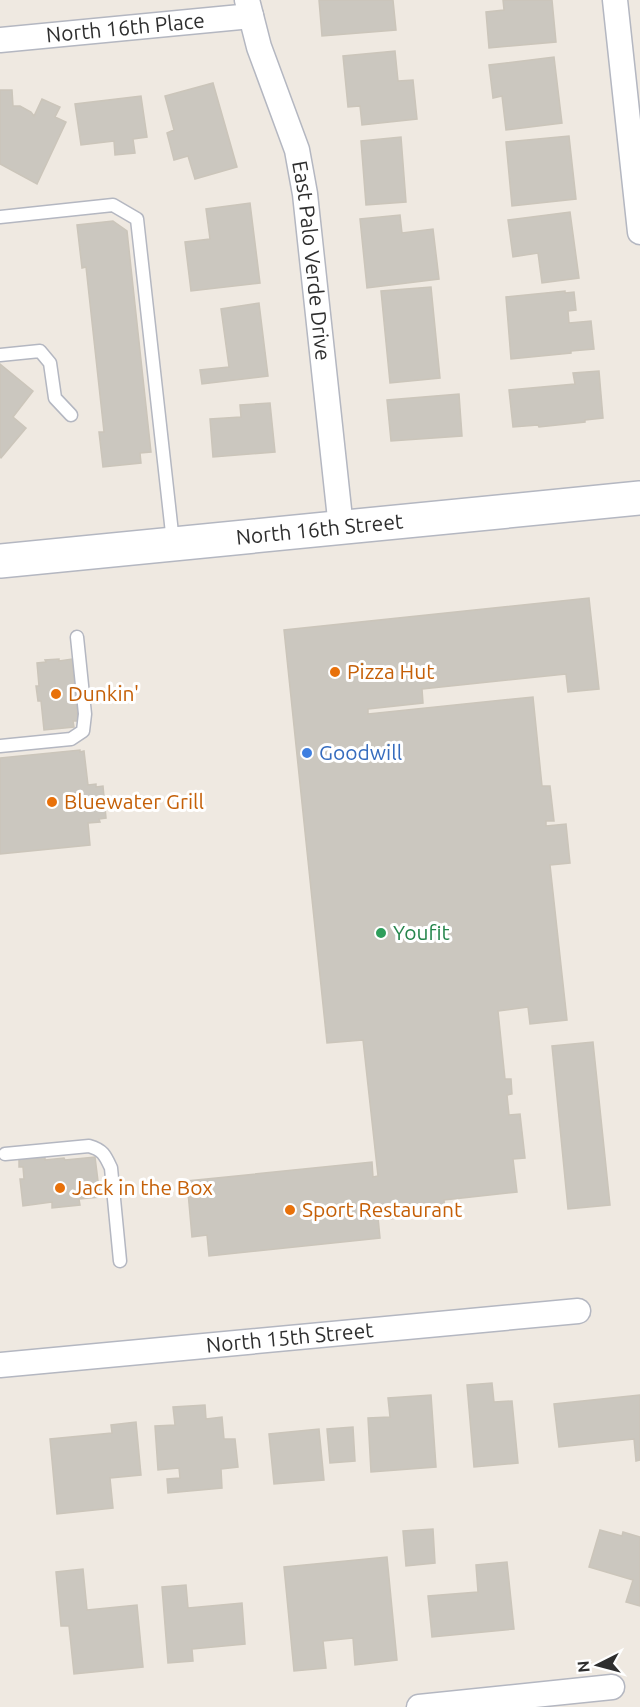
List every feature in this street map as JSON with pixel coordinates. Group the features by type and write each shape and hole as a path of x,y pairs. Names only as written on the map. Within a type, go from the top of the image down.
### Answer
{"main road":[{"name":"North 16th Street","path":"0,561 640,498"}],"street":[{"path":"615,0 634,99 640,232"},
{"name":"North 16th Place","path":"0,40 249,8"},
{"name":"East Palo Verde Drive","path":"249,8 259,47 289,123 297,150 305,194 341,528"},
{"name":"North 15th Street","path":"0,1365 578,1311"},
{"path":"419,1707 612,1688"}],"lane":[{"path":"0,217 113,205 136,219 173,544"},
{"path":"0,355 40,351 50,363 55,398 71,415"},
{"path":"0,746 71,739 83,731 85,714 77,637"},
{"path":"5,1155 89,1146 99,1149 111,1168 120,1261"}],"building":[{"path":"319,0 393,0 396,30 322,36"},
{"path":"503,0 552,0 556,42 489,48 486,12 504,10"},
{"path":"395,51 398,81 413,80 417,119 362,125 360,106 348,107 343,56"},
{"path":"554,57 562,123 506,130 502,96 493,98 489,65"},
{"path":"213,83 237,167 195,179 188,156 174,160 167,133 174,130 165,96"},
{"path":"0,90 12,90 13,106 20,106 34,116 42,99 60,107 55,117 66,122 37,184 0,164"},
{"path":"141,96 147,137 133,139 135,153 115,155 114,141 81,145 75,104"},
{"path":"569,136 576,199 512,206 506,142"},
{"path":"401,137 406,202 366,205 361,141"},
{"path":"250,203 260,283 191,291 185,242 210,239 206,209"},
{"path":"570,212 579,278 542,283 538,253 513,257 508,220"},
{"path":"400,215 402,233 433,229 439,279 367,288 360,219"},
{"path":"113,221 127,231 151,452 140,453 141,463 103,467 99,432 104,432 86,267 82,268 77,225"},
{"path":"431,287 440,378 390,383 381,291"},
{"path":"565,291 565,293 574,292 576,310 568,311 569,323 591,321 594,349 511,359 506,297"},
{"path":"259,303 268,376 202,384 200,370 229,367 221,309"},
{"path":"0,364 33,391 13,417 26,428 1,458 0,457"},
{"path":"599,371 603,418 539,427 538,425 513,427 509,390 575,384 573,373"},
{"path":"459,394 462,436 391,441 387,400"},
{"path":"270,403 275,452 213,457 210,419 241,417 240,405"},
{"path":"589,598 599,689 568,692 566,674 422,689 423,703 368,709 368,714 533,697 542,786 550,786 554,821 546,821 546,826 566,824 570,863 550,865 567,1020 530,1024 528,1007 498,1011 505,1079 511,1079 512,1094 507,1095 509,1115 520,1114 525,1158 513,1159 517,1192 444,1200 445,1213 389,1219 387,1206 377,1207 380,1238 209,1256 207,1235 192,1237 187,1181 372,1162 373,1177 378,1176 363,1040 327,1043 284,630"},
{"name":"Dunkin'","path":"59,659 59,661 72,659 78,721 73,721 74,727 44,730 41,701 38,701 36,686 39,686 37,663"},
{"name":"Bluewater Grill","path":"80,750 80,752 84,751 88,785 103,786 106,818 99,819 100,822 88,823 90,845 0,854 0,758"},
{"path":"593,1042 610,1205 568,1209 552,1046"},
{"name":"Jack in the Box","path":"45,1156 45,1160 95,1157 100,1197 79,1199 80,1205 52,1208 52,1202 23,1206 20,1179 24,1179 23,1167 19,1167 19,1159"},
{"path":"492,1383 494,1402 512,1401 518,1463 474,1467 467,1385"},
{"path":"431,1395 436,1467 371,1472 368,1418 390,1417 388,1398"},
{"path":"640,1395 640,1460 636,1461 634,1439 559,1447 554,1404"},
{"path":"205,1405 206,1419 222,1417 224,1439 235,1439 238,1467 221,1469 222,1488 168,1493 167,1479 180,1478 179,1468 158,1470 155,1426 175,1425 173,1407"},
{"path":"136,1422 141,1475 110,1478 113,1508 57,1514 50,1439 112,1433 111,1425"},
{"path":"353,1427 355,1461 330,1463 327,1429"},
{"path":"319,1429 324,1480 274,1484 269,1434"},
{"path":"433,1529 435,1563 406,1566 403,1531"},
{"path":"600,1530 622,1536 623,1532 640,1537 640,1606 626,1602 633,1580 589,1567"},
{"path":"387,1557 397,1660 355,1665 353,1638 323,1641 326,1668 294,1671 284,1567"},
{"path":"507,1562 514,1629 432,1637 428,1596 478,1592 476,1565"},
{"path":"83,1569 87,1610 137,1605 143,1667 74,1674 69,1626 61,1626 56,1572"},
{"path":"186,1585 188,1608 242,1603 245,1644 192,1649 193,1661 168,1663 162,1587"}],"place":[{"name":"Pizza Hut","path":"335,672"},
{"name":"Dunkin'","path":"56,694"},
{"name":"Goodwill","path":"307,753"},
{"name":"Bluewater Grill","path":"52,802"},
{"name":"Youfit","path":"381,933"},
{"name":"Jack in the Box","path":"60,1188"},
{"name":"Sport Restaurant","path":"290,1210"}]}
